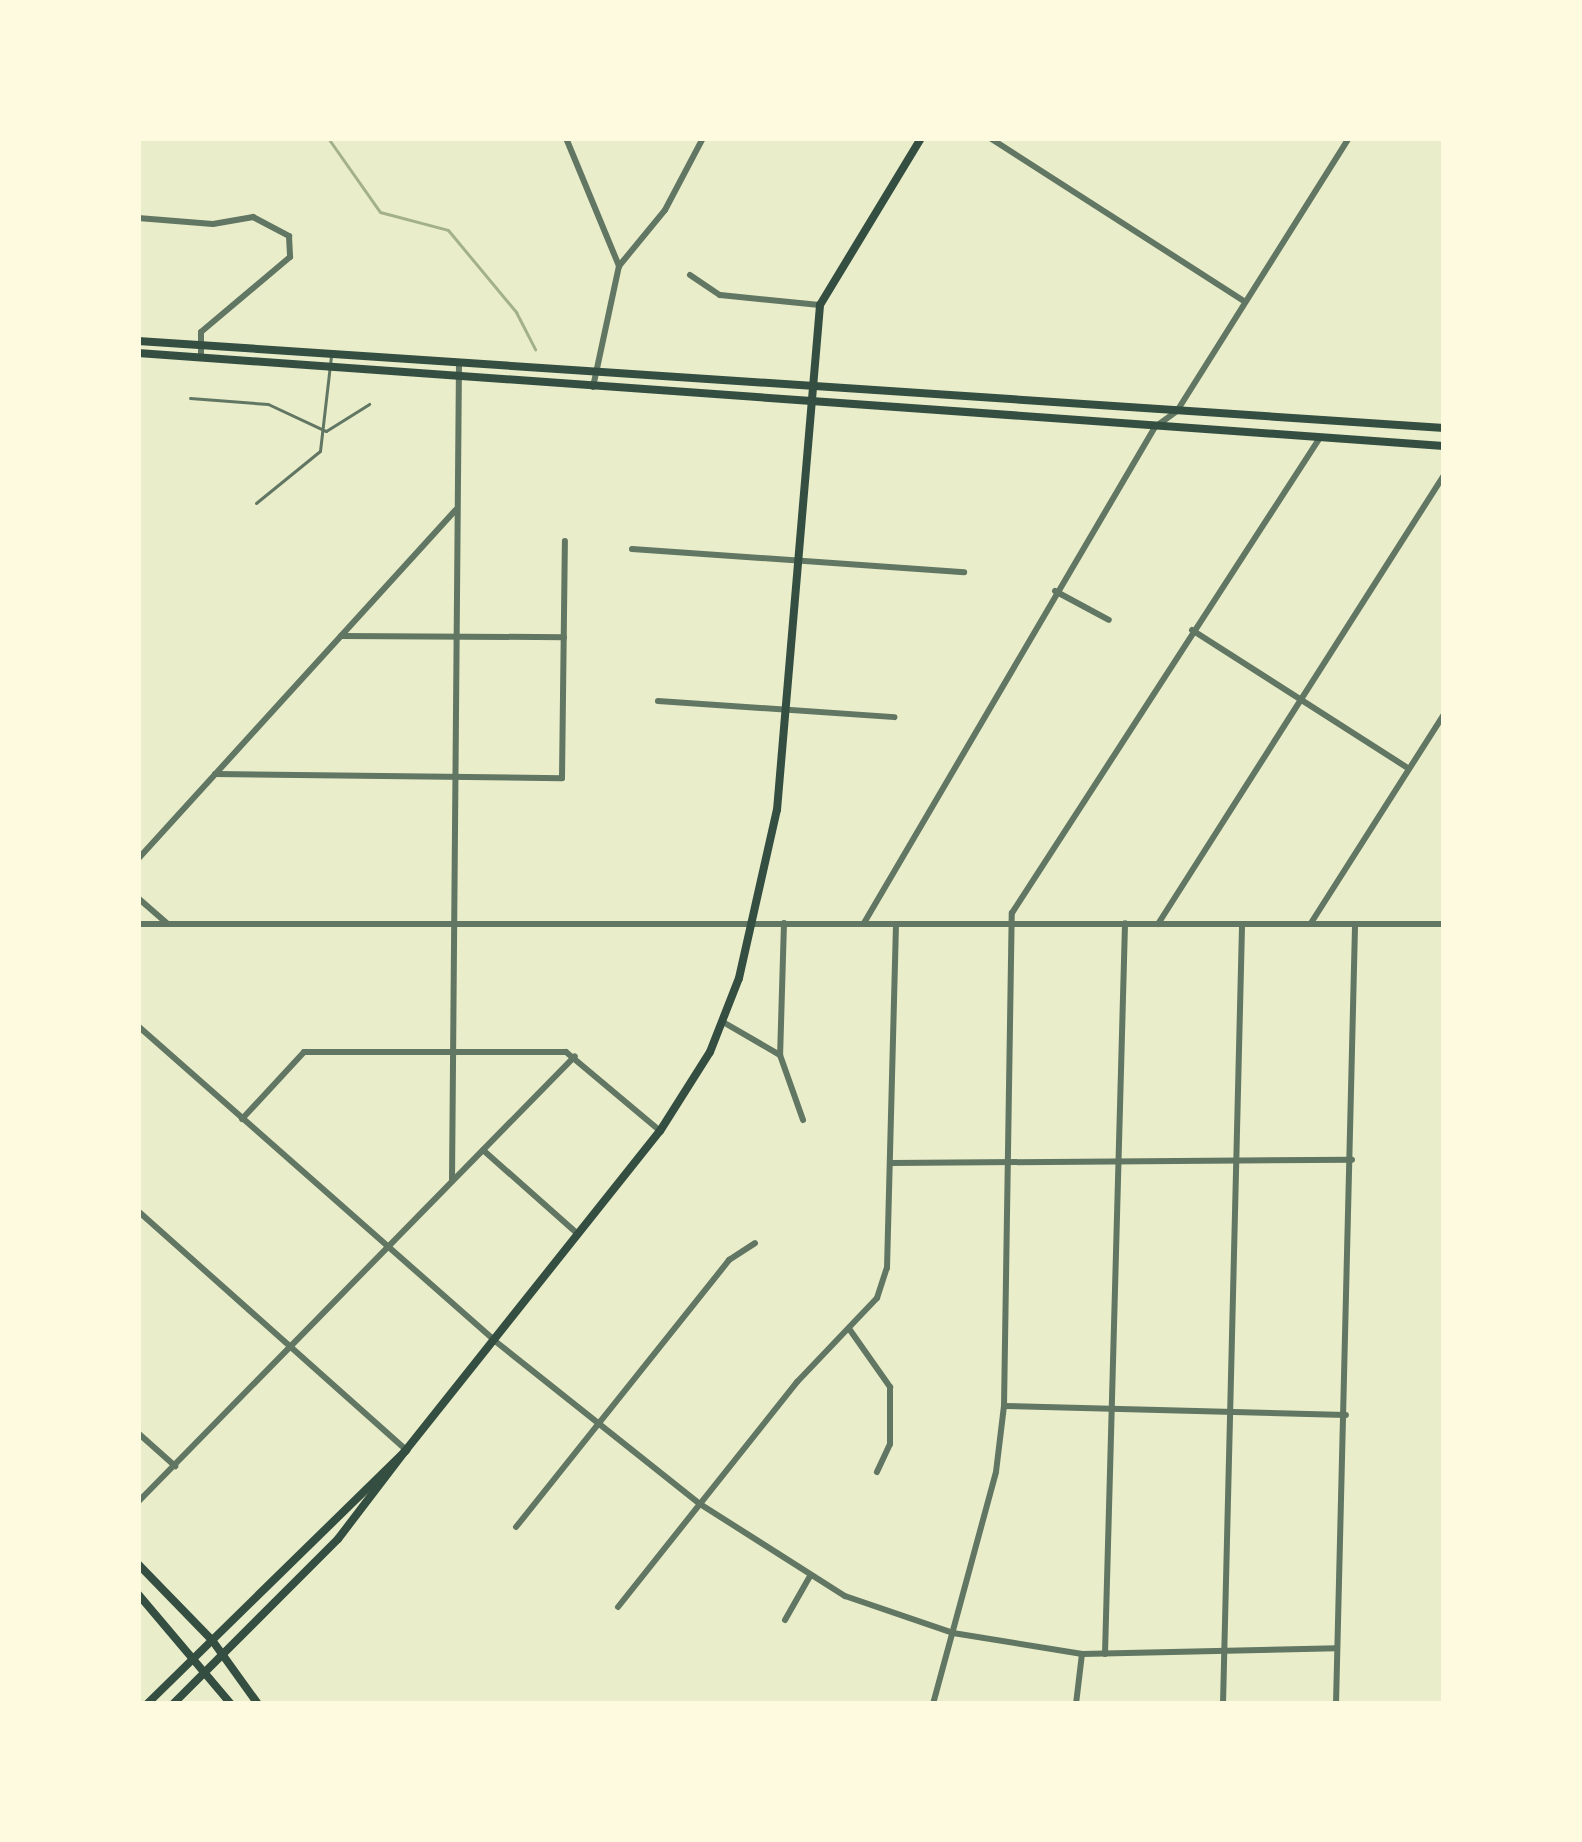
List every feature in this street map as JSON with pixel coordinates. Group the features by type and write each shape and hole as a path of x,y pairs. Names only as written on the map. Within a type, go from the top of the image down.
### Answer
{"main road":[{"path":"173,1704 338,1539 660,1131 722,1022 753,922 788,710 796,560 820,305 921,138"},
{"path":"138,341 1444,428"},
{"path":"138,353 1444,446"},
{"path":"147,1704 406,1450"},
{"path":"138,1564 212,1640 258,1704"},
{"path":"138,1594 196,1656 231,1704"}],"street":[{"path":"566,138 619,266"},
{"path":"592,387 619,266 665,210 704,138"},
{"path":"990,138 1245,302"},
{"path":"864,923 1155,427 1178,410 1349,138"},
{"path":"138,218 268,219 289,236 290,257 201,332 201,358"},
{"path":"690,275 720,295 820,305"},
{"path":"452,1181 459,363"},
{"path":"933,1704 997,1472 1004,1406 1010,924 1192,630 1319,439"},
{"path":"1158,924 1444,475"},
{"path":"138,860 459,507"},
{"path":"215,774 562,778 565,542"},
{"path":"632,549 964,572"},
{"path":"1055,591 1108,620"},
{"path":"1192,630 1408,768"},
{"path":"341,636 564,637"},
{"path":"658,701 894,717"},
{"path":"1310,925 1444,713"},
{"path":"138,898 166,923"},
{"path":"138,923 1444,924"},
{"path":"784,923 780,1055 803,1120"},
{"path":"618,1607 797,1382 877,1298 887,1268 896,923"},
{"path":"1105,1654 1116,1409 1125,923"},
{"path":"1223,1704 1242,925"},
{"path":"1336,1704 1355,925"},
{"path":"722,1022 780,1055"},
{"path":"138,1026 495,1341 700,1504 810,1576 953,1633 1082,1654 1337,1648"},
{"path":"242,1119 304,1052 452,1052 575,1056 660,1131"},
{"path":"138,1502 575,1056"},
{"path":"483,1150 578,1234"},
{"path":"891,1163 1352,1160"},
{"path":"138,1211 406,1450"},
{"path":"516,1528 729,1260 755,1243"},
{"path":"850,1330 890,1387 890,1444 877,1472"},
{"path":"1004,1406 1346,1415"},
{"path":"138,1433 175,1466"},
{"path":"784,1620 810,1576"},
{"path":"1076,1704 1082,1654"}],"lane":[{"path":"256,503 312,464 326,431 331,354"},
{"path":"190,398 268,404 326,431"},
{"path":"326,431 369,404"}],"waterway":[{"path":"328,138 380,212 448,230 516,312 535,349"}]}
